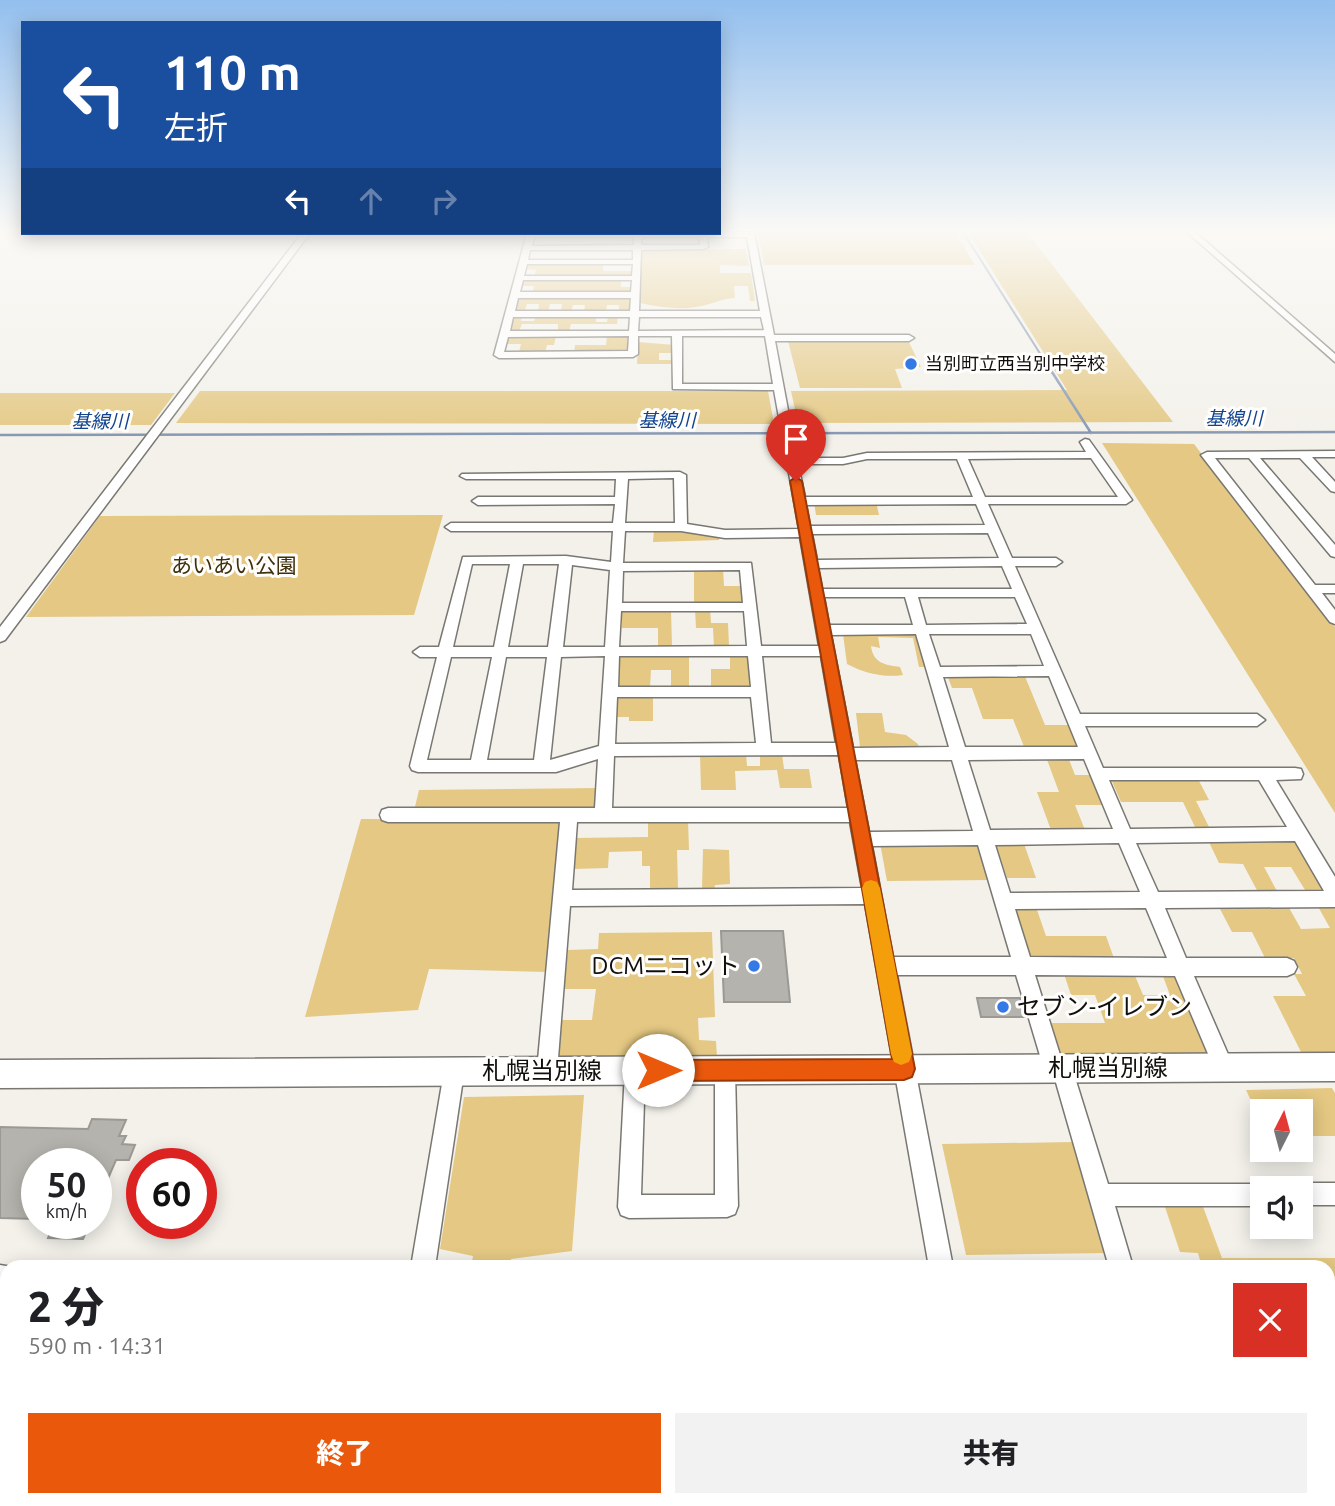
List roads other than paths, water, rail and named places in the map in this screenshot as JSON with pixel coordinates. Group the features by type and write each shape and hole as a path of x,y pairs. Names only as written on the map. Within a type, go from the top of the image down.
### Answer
{"main road":[{"name":"札幌当別線","path":"0,1074 1224,1068 1334,1070"}],"street":[{"path":"0,637 254,302"},
{"path":"512,302 499,355 633,354 635,302"},
{"path":"763,302 940,1260"},
{"path":"1271,302 1335,359"},
{"path":"509,314 765,314"},
{"path":"504,334 909,338"},
{"path":"677,334 677,387 779,387"},
{"path":"800,500 1126,500 1085,442"},
{"path":"1303,454 1335,489"},
{"path":"1335,454 1207,455 1335,619"},
{"path":"961,455 1224,1068"},
{"path":"793,461 843,461 867,456 1092,455"},
{"path":"1252,455 1335,553"},
{"path":"466,477 680,475 681,527"},
{"path":"471,528 484,476"},
{"path":"603,815 622,476"},
{"path":"478,501 621,500"},
{"path":"451,527 681,527 725,534 992,529"},
{"path":"764,749 746,566 617,567 566,560 467,560 418,766 556,766 607,750 1089,752"},
{"path":"478,766 517,560"},
{"path":"541,766 566,560"},
{"path":"811,564 1056,562"},
{"path":"1312,589 1335,589"},
{"path":"817,593 1020,593"},
{"path":"910,593 1023,967 1100,1195 1119,1260"},
{"path":"615,607 750,607"},
{"path":"823,630 1035,629"},
{"path":"420,652 827,651"},
{"path":"934,672 1053,671"},
{"path":"610,692 759,692"},
{"path":"1075,720 1257,720"},
{"path":"1098,774 1294,775"},
{"path":"1264,775 1335,893"},
{"path":"388,815 858,815"},
{"path":"547,1071 569,815"},
{"path":"862,839 1300,834"},
{"path":"562,898 872,896"},
{"path":"1003,901 1335,899"},
{"path":"885,966 1287,967"},
{"path":"635,1071 629,1207 727,1206 725,1070"},
{"path":"424,1260 454,1072"},
{"path":"1313,1194 1335,1194"},
{"path":"1100,1195 1250,1195"}],"waterway":[{"path":"1008,302 1053,374"},
{"path":"1052,372 1091,433"},
{"name":"基線川","path":"1091,433 1335,432"},
{"name":"基線川","path":"0,435 1091,433"}],"place":[{"name":"当別町立西当別中学校","path":"911,364"},
{"name":"DCMニコット","path":"754,966"},
{"name":"セブン-イレブン","path":"1003,1007"}],"park label":[{"name":"あいあい公園","path":"234,566"}]}
